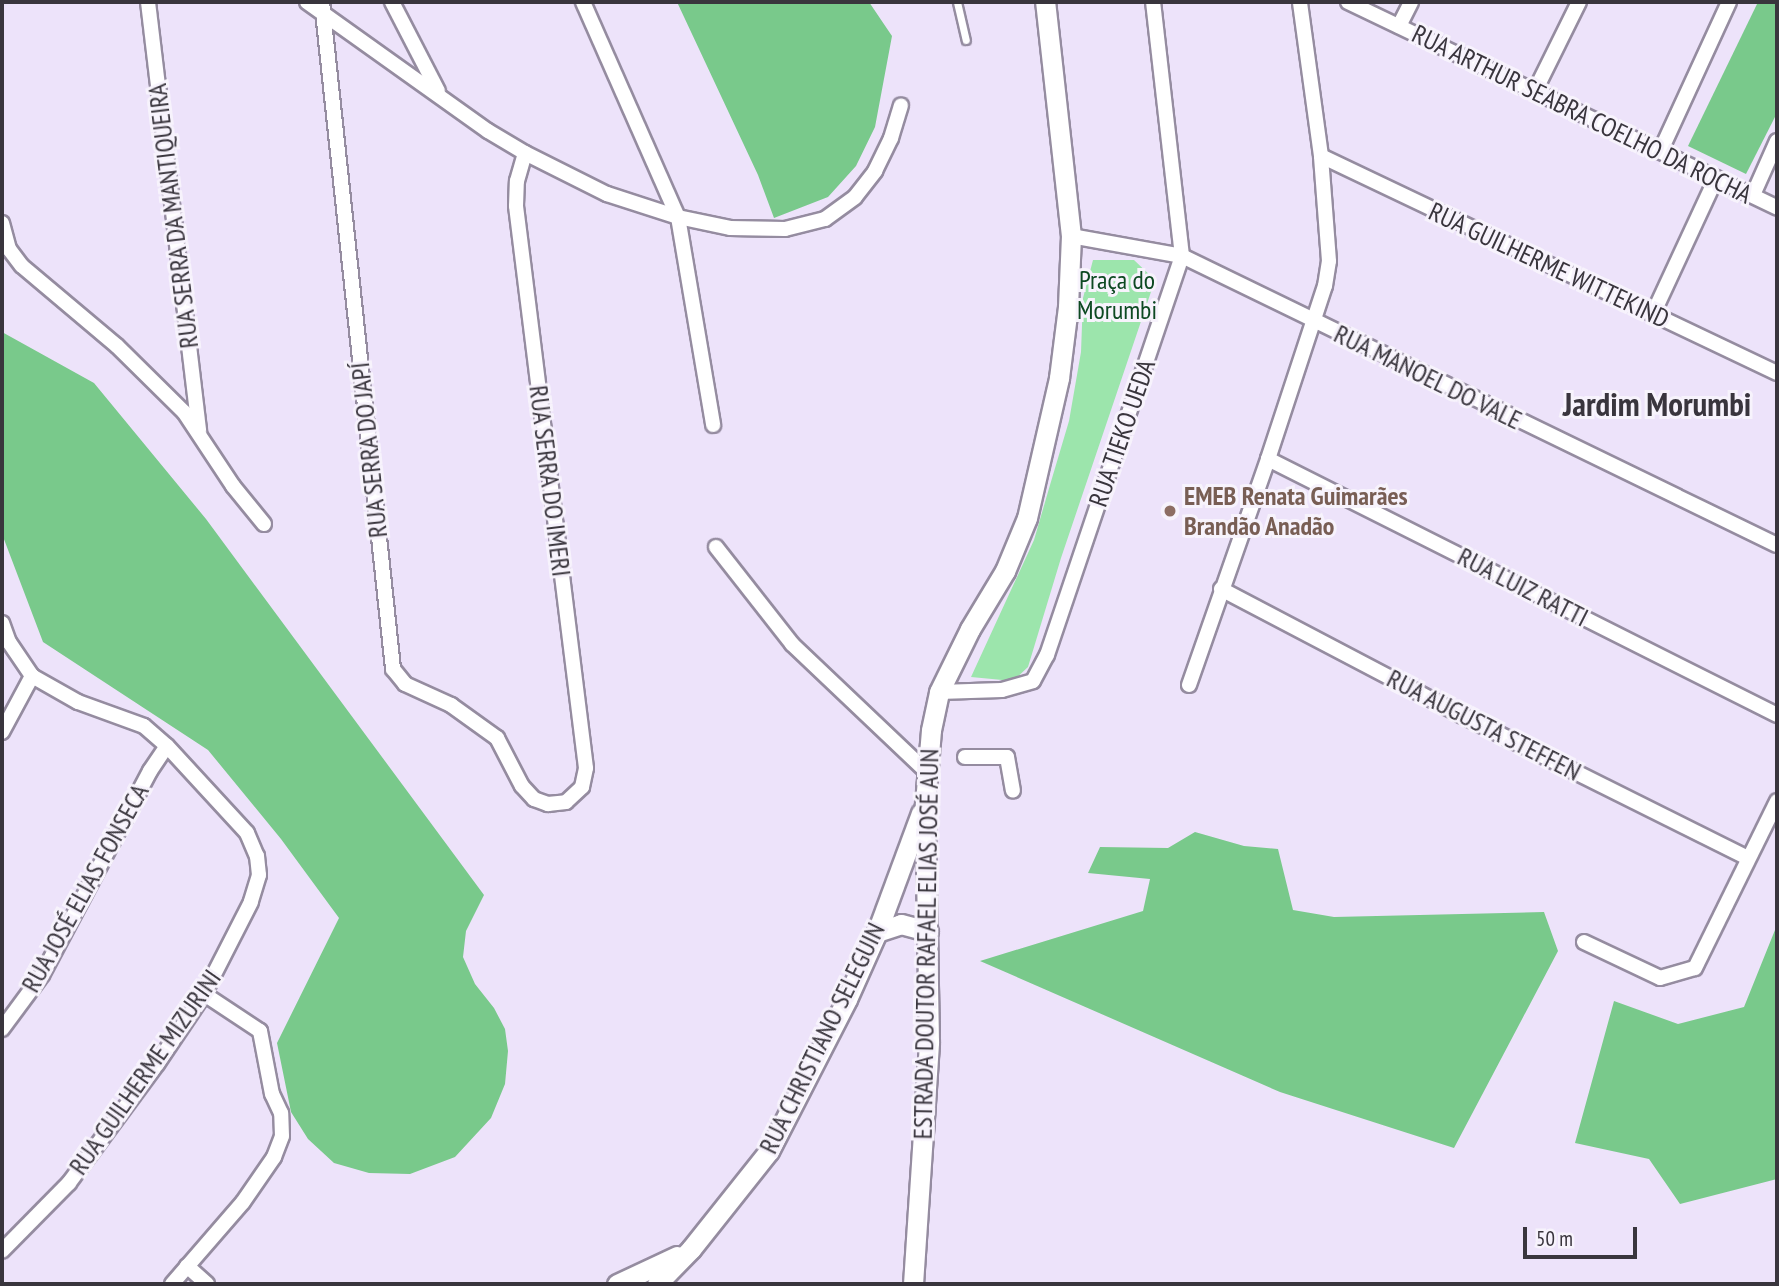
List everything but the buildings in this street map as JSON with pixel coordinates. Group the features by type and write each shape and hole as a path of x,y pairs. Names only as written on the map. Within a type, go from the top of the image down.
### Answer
{"main road":[{"name":"ESTRADA DOUTOR RAFAEL ELIAS JOSÉ AUN","path":"913,1284 929,1042 925,803 931,730 939,692 970,629 1006,571 1027,519 1059,378 1068,307 1071,236 1045,2"},
{"name":"RUA CHRISTIANO SELEGUIN","path":"657,1284 691,1249 769,1151 847,999 877,932 925,803"},
{"path":"877,932 901,923 928,931"},
{"path":"617,1284 691,1249"}],"street":[{"name":"RUA SERRA DA MANTIQUEIRA","path":"148,2 199,431"},
{"path":"307,2 323,8 488,131 525,153 607,194 678,217 730,228 785,229 825,219 855,197 875,171 901,106"},
{"path":"392,2 439,94"},
{"path":"583,2 678,217 713,425"},
{"name":"RUA TIEKO UEDA","path":"939,692 1002,690 1033,681 1047,654 1182,256 1153,2"},
{"path":"1189,685 1268,459 1311,320 1325,286 1329,261 1321,156 1300,2"},
{"name":"RUA ARTHUR SEABRA COELHO DA ROCHA","path":"1348,2 1777,208"},
{"path":"1399,26 1411,2"},
{"path":"1535,91 1579,2"},
{"path":"1661,150 1729,2"},
{"name":"RUA SERRA DO JAPÍ","path":"323,8 393,669 405,684 450,705 497,738 514,775 534,799 548,804 566,802"},
{"path":"1753,195 1777,141"},
{"name":"RUA SERRA DO IMERI","path":"525,153 517,181 516,206 586,768 582,787 566,802"},
{"name":"RUA GUILHERME WITTEKIND","path":"1321,156 1777,373"},
{"path":"1653,314 1716,178"},
{"path":"2,223 9,249 22,266 117,346 184,412 233,486 264,524"},
{"name":"RUA MANOEL DO VALE","path":"1071,236 1182,256 1777,544"},
{"name":"RUA LUIZ RATTI","path":"1268,459 1777,715"},
{"path":"716,547 792,644 928,773"},
{"name":"RUA AUGUSTA STEFFEN","path":"1221,589 1463,716 1748,858"},
{"name":"RUA GUILHERME MIZURINI","path":"2,622 9,642 32,676 78,702 144,726 167,746 247,833 257,856 259,875 251,902 204,994 69,1183 2,1251"},
{"path":"2,732 32,676"},
{"name":"RUA JOSÉ ELIAS FONSECA","path":"2,1029 42,975 150,771 167,746"},
{"path":"965,757 1007,757 1013,790"},
{"path":"1584,942 1660,978 1695,968 1777,801"},
{"path":"172,1284 243,1202 274,1157 282,1136 281,1113 272,1094 260,1031 204,994"},
{"path":"187,1266 207,1284"}],"lane":[{"path":"957,2 966,40"}],"green space":[{"path":"677,2 869,2 892,36 875,127 856,166 828,197 774,218 758,175"},
{"path":"1758,2 1777,2 1777,113 1746,174 1688,146"},
{"name":"Praça do Morumbi","path":"1093,260 1134,260 1155,280 1061,558 1028,667 1013,681 971,677 1034,540 1069,421 1081,352 1083,298"},
{"path":"2,332 94,383 206,519 484,895 466,931 463,957 475,984 494,1008 505,1029 508,1051 505,1084 491,1118 455,1157 410,1174 369,1173 334,1163 308,1139 291,1112 277,1043 339,918 281,839 208,750 43,642 2,534"},
{"path":"1195,832 1244,846 1278,849 1293,910 1334,917 1544,912 1558,951 1454,1148 1280,1092 980,961 1143,911 1150,879 1088,873 1100,847 1168,848"},
{"path":"1777,925 1777,1179 1680,1204 1649,1159 1575,1143 1614,1001 1678,1024 1744,1007"}],"place":[{"name":"EMEB Renata Guimarães Brandão Anadão","path":"1170,511"}],"district":[{"name":"Jardim Morumbi","path":"1657,404"}]}
